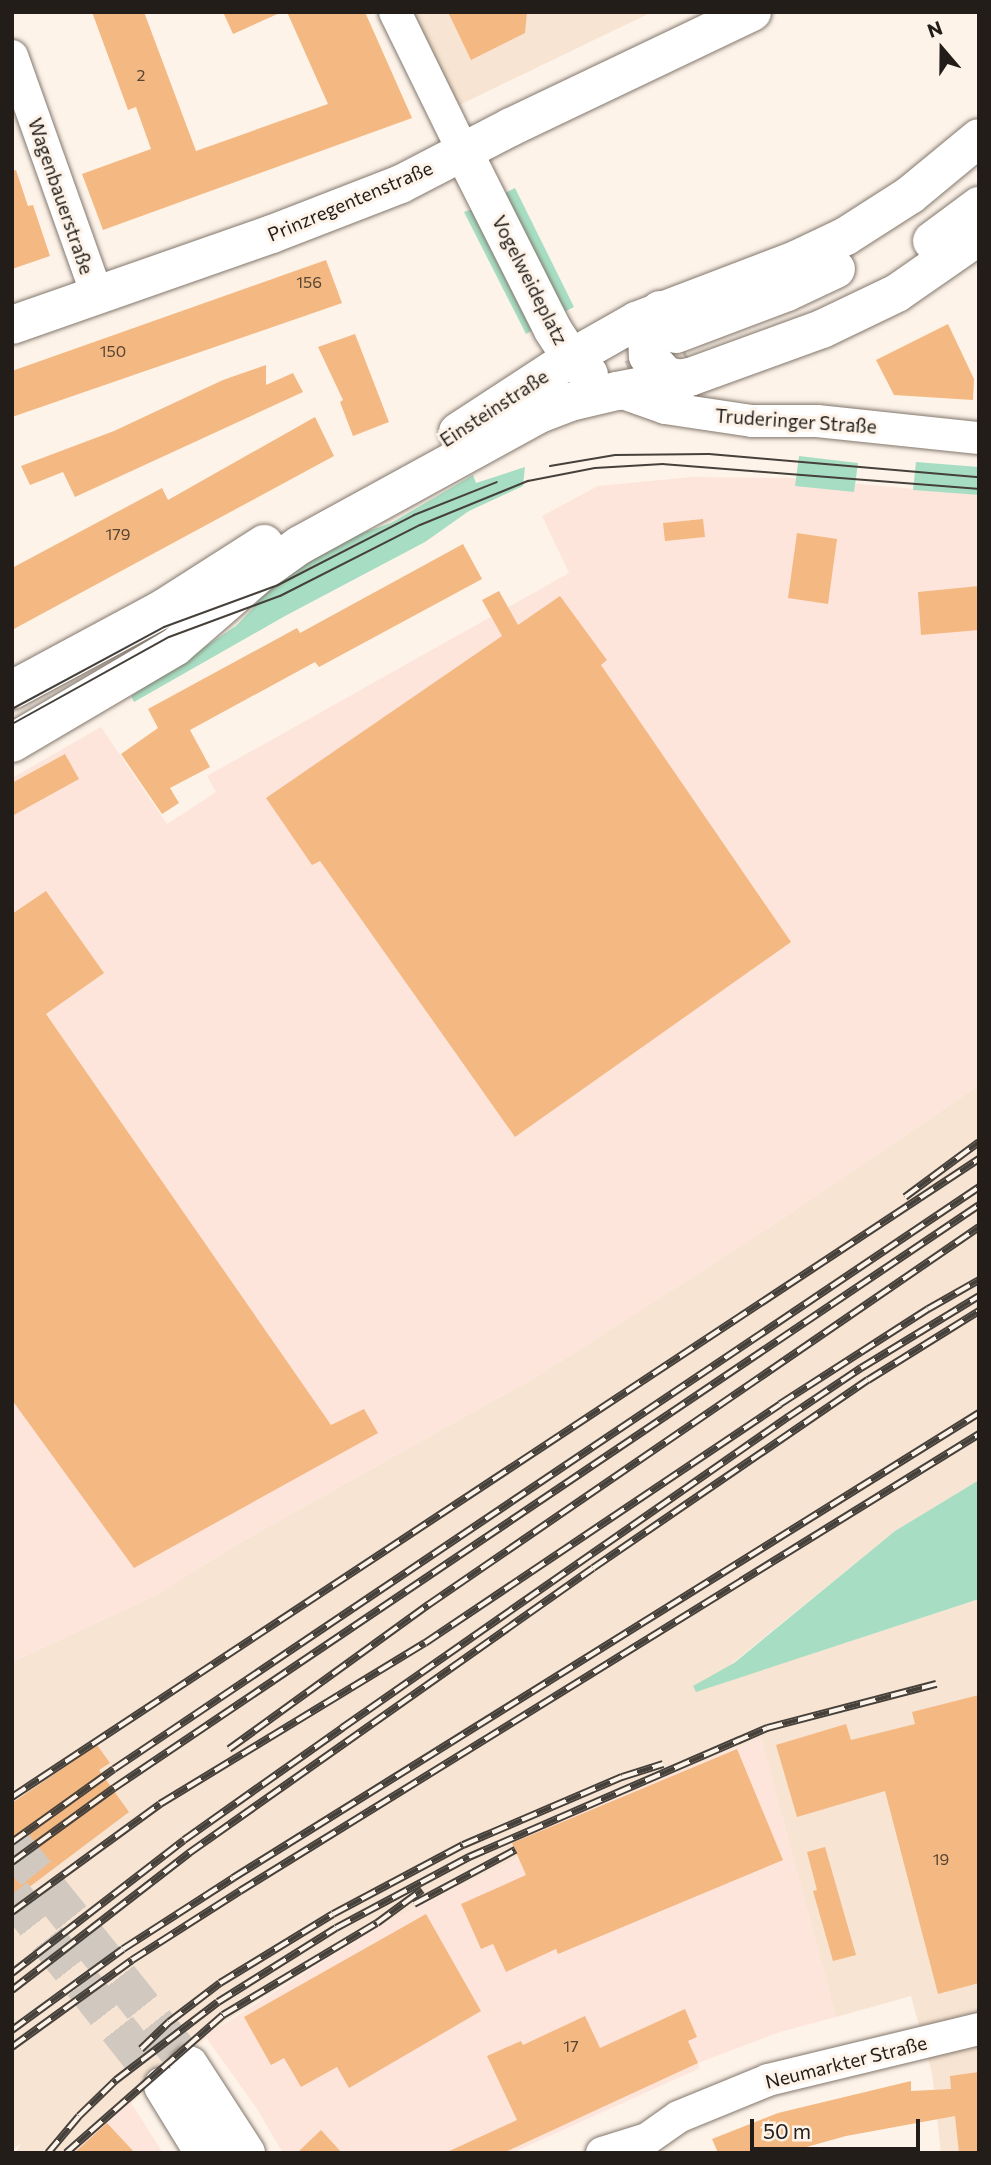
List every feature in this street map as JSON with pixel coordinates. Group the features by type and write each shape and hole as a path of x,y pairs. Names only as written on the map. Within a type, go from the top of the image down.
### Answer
{"main road":[{"name":"Prinzregentenstraße","path":"12,325 272,234 401,184 463,151 752,12"},
{"name":"Einsteinstraße","path":"12,743 175,648 258,574 300,545 539,414 570,402 617,391 786,264 846,236 910,195 979,138"},
{"name":"Vogelweideplatz","path":"463,151 553,330 571,358 617,391"},
{"path":"676,345 849,262 927,215 979,172"},
{"path":"676,345 861,286 898,264 979,206"},
{"name":"Einsteinstraße","path":"12,690 164,608 252,550 449,438 614,332 676,345 845,319 897,293 979,236"},
{"path":"204,2153 176,2076 246,2153"}],"street":[{"path":"395,12 463,151"},
{"name":"Wagenbauerstraße","path":"12,56 96,295"},
{"name":"Truderinger Straße","path":"617,391 665,408 752,421 817,421 979,438"},
{"name":"Neumarkter Straße","path":"603,2153 646,2146 678,2117 768,2080 979,2029"}],"shaded area":[{"path":"406,12 652,12 451,109"},
{"path":"692,477 796,478 979,495 979,1085 778,1222 541,1374 234,1546 156,1595 12,1662 12,778 101,727 167,824 216,792 207,776 569,573 542,516 598,486"},
{"path":"979,1085 979,1480 895,1531 698,1691 979,1599 979,2153 941,2153 932,2073 911,1996 836,2017 761,1738 511,1843 517,1858 379,1926 227,2020 73,2153 16,2153 21,2143 12,2151 12,1662 156,1595 234,1546 541,1374 778,1222"},
{"path":"761,1737 836,2017 780,2032 698,2063 700,2068 512,2153 283,2153 257,2109 205,2036 379,1926 517,1858 511,1842"},
{"path":"130,2101 163,2153 73,2153"}],"green space":[{"path":"515,188 574,307 564,312 505,193"},
{"path":"472,209 533,330 526,334 464,212"},
{"path":"799,456 858,463 854,492 795,486"},
{"path":"916,462 979,467 979,495 913,490"},
{"path":"525,467 523,486 469,511 425,542 285,616 134,702 131,696 236,626 254,607 260,596 334,543 391,523 473,475 476,483"},
{"path":"979,1480 979,1599 696,1692 693,1686 734,1663 895,1531"}],"building":[{"path":"92,12 144,12 196,151 328,104 287,12 365,12 412,118 103,230 82,174 151,149 136,107 128,110"},
{"path":"223,12 282,12 233,34"},
{"path":"448,12 527,12 525,33 471,60"},
{"path":"16,170 28,206 33,205 50,256 12,269 12,171"},
{"path":"326,260 342,303 12,417 12,371"},
{"path":"948,324 974,379 973,400 894,395 876,360"},
{"path":"355,334 389,422 353,436 340,402 343,400 318,347"},
{"path":"266,365 266,385 293,373 303,392 75,497 63,472 30,485 21,466 114,431 223,380"},
{"path":"315,417 334,456 12,630 12,568 162,488 168,500"},
{"path":"703,519 705,537 665,541 663,523"},
{"path":"797,533 837,539 828,604 788,598"},
{"path":"463,544 482,579 319,667 315,662 190,730 210,767 170,788 179,803 162,814 121,754 158,728 148,709 297,628 300,633"},
{"path":"979,586 979,630 921,635 918,592"},
{"path":"499,591 518,625 560,596 607,660 601,665 791,942 515,1137 320,861 312,865 266,798 502,636 482,600"},
{"path":"65,754 79,779 12,816 12,783"},
{"path":"46,891 104,973 46,1014 331,1425 364,1409 378,1433 134,1568 12,1400 12,914"},
{"path":"979,1695 979,1983 938,1994 885,1791 797,1817 776,1745 846,1724 851,1740 915,1724 912,1712"},
{"path":"97,1745 110,1763 99,1770 129,1812 12,1900 12,1803"},
{"path":"737,1749 783,1860 558,1954 556,1949 506,1972 493,1944 481,1949 461,1904 526,1875 512,1843"},
{"path":"825,1847 856,1955 833,1961 813,1891 817,1890 807,1852"},
{"path":"426,1914 481,2011 349,2088 337,2067 301,2087 284,2058 271,2065 244,2017"},
{"path":"685,2009 697,2037 688,2041 698,2063 503,2153 445,2153 517,2120 487,2056 521,2041 523,2045 585,2016 600,2048"},
{"path":"979,2072 979,2153 959,2153 955,2116 846,2136 785,2153 718,2153 712,2139 778,2113 911,2081 911,2091 951,2089 950,2076"},
{"path":"107,2123 135,2153 74,2153"},
{"path":"321,2130 342,2153 297,2153"}],"tunnel":[{"path":"632,379 687,355"},
{"path":"12,1844 189,2065"},
{"path":"12,1894 163,2086"}],"tram line":[{"path":"550,466 615,455 709,454 979,477"},
{"path":"12,724 169,637 280,596 420,525 528,481 595,468 663,464 979,489"},
{"path":"12,709 164,627 278,585 414,515 497,482"}],"railway":[{"path":"905,1197 979,1142"},
{"path":"12,1797 979,1159"},
{"path":"12,1842 114,1769 979,1187"},
{"path":"12,1862 114,1788 979,1205"},
{"path":"229,1749 428,1605 979,1227"},
{"path":"12,1912 160,1804 425,1643 780,1404 928,1309 979,1280"},
{"path":"12,1973 184,1840 342,1728 788,1417 861,1368 979,1296"},
{"path":"12,1990 189,1853 593,1568 868,1380 979,1311"},
{"path":"12,2030 123,1949 233,1878 979,1413"},
{"path":"12,2047 132,1960 240,1891 979,1434"},
{"path":"48,2153 79,2116 116,2080 218,2002 336,1928 469,1857 767,1728 936,1684"},
{"path":"141,2049 169,2022 220,1983 333,1914 463,1845 622,1777 663,1764"},
{"path":"414,1904 515,1850"},
{"path":"66,2153 223,2015 377,1923 422,1890"}]}
